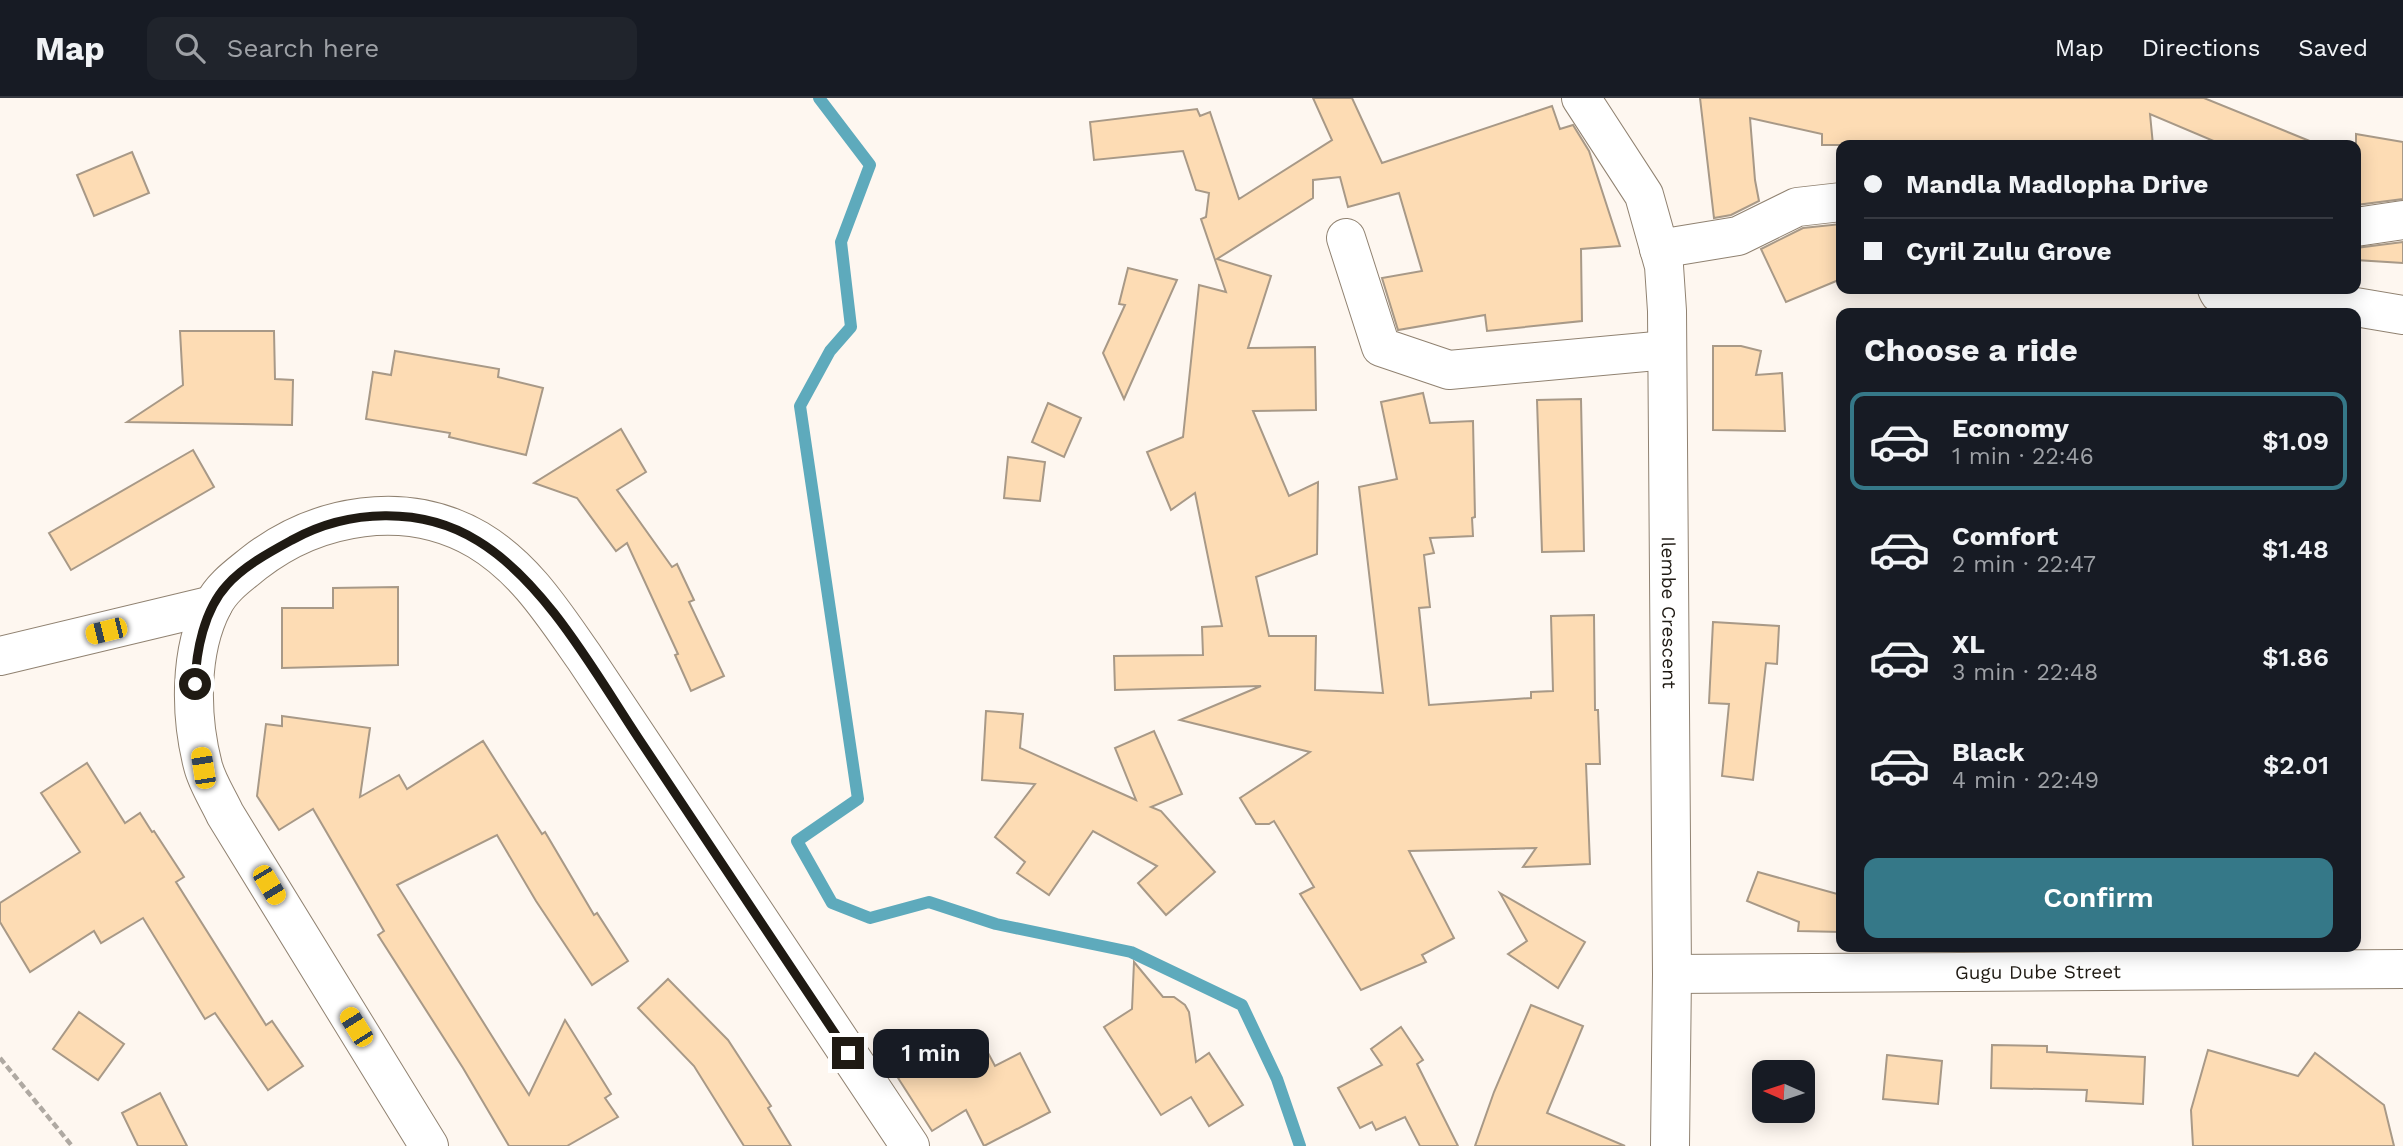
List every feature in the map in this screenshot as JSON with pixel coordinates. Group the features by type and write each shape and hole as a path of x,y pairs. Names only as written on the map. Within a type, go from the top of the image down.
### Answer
{"street":[{"name":"Ilembe Crescent","path":"1581,98 1644,195 1664,266 1672,974 1670,1146"},
{"path":"1659,249 1738,236 1797,207 1836,203"},
{"path":"2361,226 2403,220"},
{"path":"1346,238 1381,347 1449,370 1667,350"},
{"path":"2233,294 2314,300 2403,315"},
{"path":"429,1146 225,814 203,768 193,711 196,657 213,605 227,584 265,554 306,532 346,519 388,514 436,522 476,539 510,562 537,591 584,657 910,1146"},
{"path":"0,656 213,605"},
{"name":"Gugu Dube Street","path":"1672,974 2403,969"}],"path":[{"path":"0,1058 72,1146"}],"building":[{"path":"1313,98 1352,98 1382,163 1552,106 1560,129 1573,125 1589,151 1620,246 1581,249 1582,321 1487,331 1485,315 1398,330 1382,278 1422,271 1399,193 1348,207 1340,177 1313,180 1313,198 1217,259 1271,276 1248,348 1315,347 1316,410 1253,411 1289,496 1318,482 1317,554 1256,577 1269,636 1316,636 1315,690 1383,693 1359,487 1397,479 1381,402 1423,393 1430,423 1473,421 1473,536 1430,538 1434,553 1424,555 1430,607 1419,608 1429,705 1531,698 1531,692 1553,691 1551,616 1594,615 1595,710 1598,710 1600,764 1586,764 1590,864 1523,867 1536,848 1409,851 1454,938 1422,955 1426,962 1361,990 1300,894 1314,887 1274,821 1269,824 1256,824 1240,798 1310,752 1180,720 1261,686 1115,690 1114,656 1203,655 1202,627 1222,626 1195,493 1171,510 1147,452 1183,437 1199,285 1226,292 1201,219 1206,217 1209,193 1196,190 1183,151 1094,160 1090,122 1197,109 1200,116 1210,112 1239,199 1332,140"},
{"path":"1700,98 2204,98 2307,140 2211,140 2150,114 2153,140 1836,140 1836,145 1822,145 1822,134 1750,118 1759,201 1731,215 1714,218"},
{"path":"2356,134 2403,142 2403,199 2361,204 2361,140 2356,140"},
{"path":"132,152 149,193 94,216 77,175"},
{"path":"1836,225 1836,281 1786,302 1761,249 1803,228"},
{"path":"2403,242 2403,263 2361,260 2361,247"},
{"path":"1128,268 1177,280 1124,399 1103,353 1125,305 1119,304"},
{"path":"180,331 274,331 275,379 293,380 292,425 127,422 183,385"},
{"path":"1713,346 1741,346 1761,351 1756,375 1782,373 1785,431 1713,430"},
{"path":"395,351 499,369 498,377 543,388 526,455 449,437 450,433 366,419 373,372 391,375"},
{"path":"1581,399 1584,551 1542,552 1537,400"},
{"path":"1048,403 1081,418 1064,457 1032,442"},
{"path":"621,429 646,472 617,490 672,567 677,564 694,600 689,602 724,676 691,691 675,655 678,654 627,543 616,551 577,498 534,483"},
{"path":"193,450 214,487 71,570 49,533"},
{"path":"1008,457 1045,462 1040,501 1004,498"},
{"path":"398,587 398,665 282,668 282,608 333,608 333,588"},
{"path":"1713,622 1779,626 1777,664 1766,663 1753,780 1722,776 1729,704 1709,703"},
{"path":"986,711 1023,714 1020,748 1136,800 1115,748 1154,731 1182,794 1151,807 1161,811 1215,872 1166,915 1138,883 1157,866 1093,831 1049,895 1017,873 1025,862 995,837 1035,784 982,780"},
{"path":"282,716 370,728 360,797 399,775 407,789 483,741 542,834 545,832 594,915 597,913 628,961 592,985 536,901 497,835 397,885 529,1095 565,1020 611,1094 605,1098 618,1117 567,1146 509,1146 378,935 384,931 313,809 279,830 257,796 266,724 282,726"},
{"path":"87,763 125,823 140,813 152,832 154,831 184,877 176,882 266,1025 272,1021 303,1066 268,1090 215,1013 205,1019 143,918 101,943 94,931 30,972 0,922 0,903 80,852 41,793"},
{"path":"1758,872 1836,894 1836,932 1798,931 1799,922 1747,901"},
{"path":"1500,893 1585,942 1558,988 1508,954 1527,941"},
{"path":"1134,962 1163,997 1174,997 1185,1005 1189,1012 1196,1062 1209,1053 1243,1105 1209,1126 1191,1097 1161,1115 1104,1027 1132,1009"},
{"path":"668,979 728,1040 771,1106 768,1108 791,1146 744,1146 694,1066 638,1008"},
{"path":"1531,1005 1583,1026 1547,1113 1625,1146 1475,1146 1494,1092"},
{"path":"79,1012 124,1044 98,1080 53,1049"},
{"path":"1401,1027 1423,1060 1417,1064 1458,1146 1420,1146 1405,1117 1376,1130 1372,1122 1360,1128 1338,1088 1382,1065 1371,1049"},
{"path":"979,1036 995,1066 1020,1053 1050,1112 984,1146 966,1110 932,1131 898,1078"},
{"path":"1992,1045 2047,1046 2047,1052 2145,1057 2143,1104 2086,1101 2087,1090 1991,1088"},
{"path":"2208,1050 2298,1076 2315,1053 2384,1105 2394,1146 2193,1146 2191,1110"},
{"path":"1887,1055 1942,1061 1938,1104 1883,1099"},
{"path":"160,1093 187,1146 138,1146 122,1113"}],"waterway":[{"path":"819,98 870,165 841,242 851,327 830,351 800,406 858,799 797,841 832,903 870,918 929,902 996,924 1131,952 1242,1005 1277,1079 1300,1146"}],"route":[{"path":"195,684 196,657 213,605 227,584 265,554 306,532 346,519 388,514 436,522 476,539 510,562 537,591 584,657 848,1053"}]}
